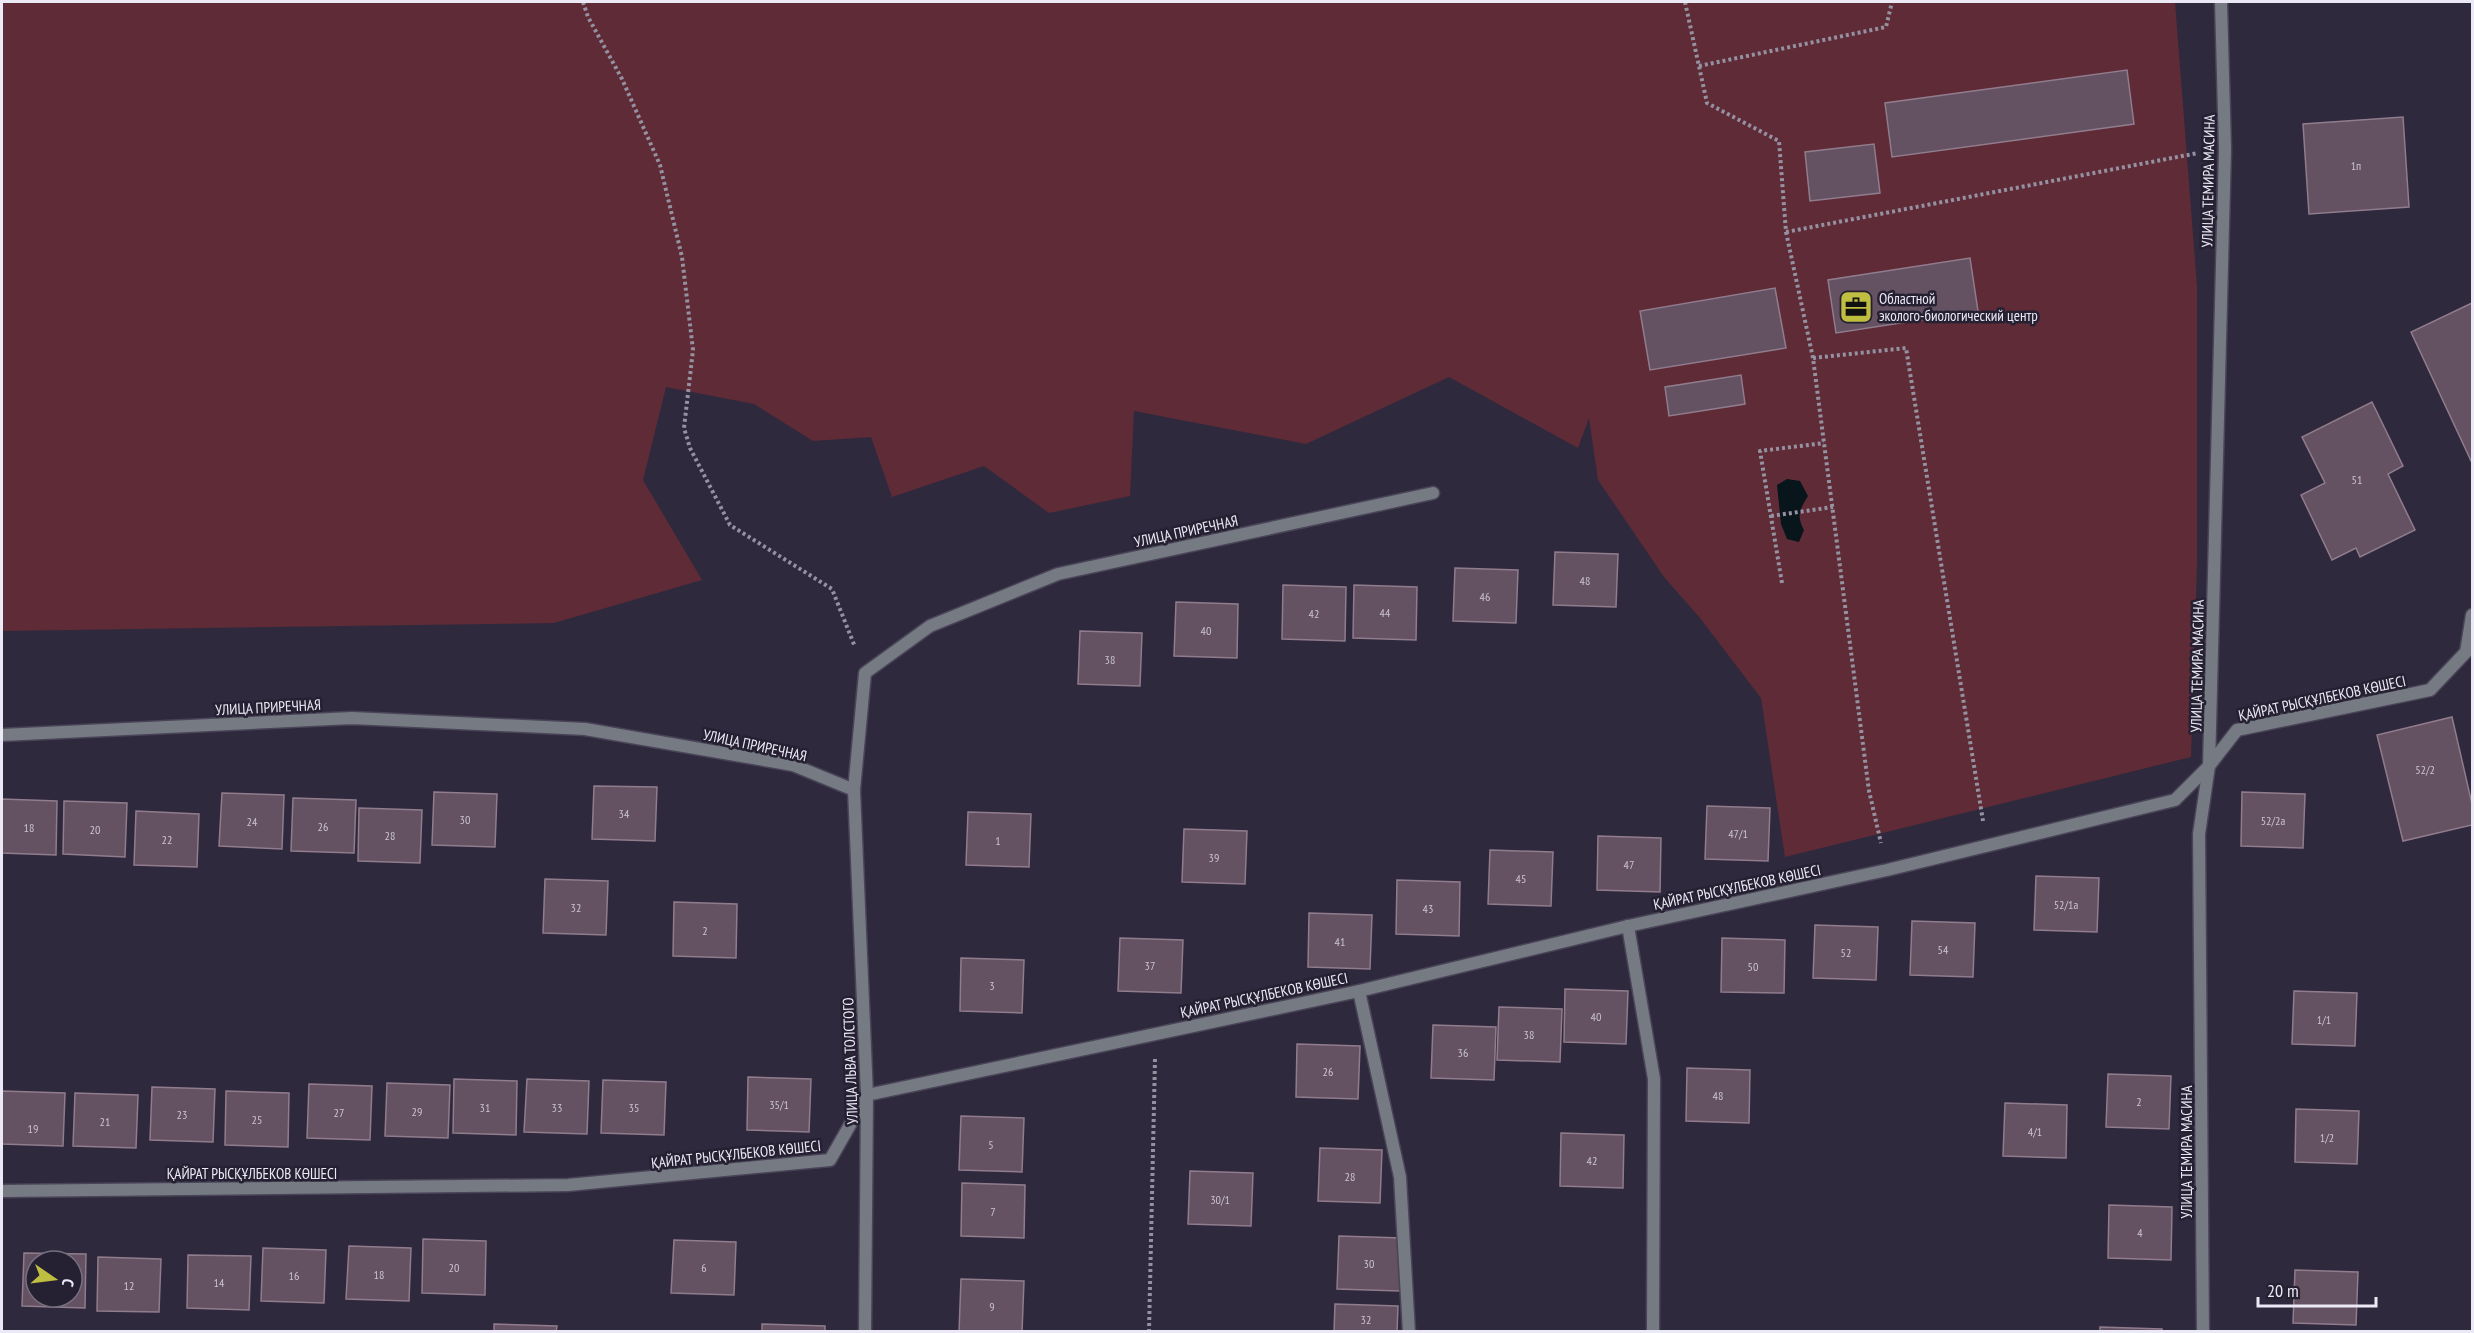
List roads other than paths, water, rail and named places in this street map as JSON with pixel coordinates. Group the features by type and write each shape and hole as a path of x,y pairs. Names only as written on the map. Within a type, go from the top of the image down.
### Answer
{"street":[{"name":"УЛИЦА ТЕМИРА МАСИНА","path":"2202,1332 2199,834 2209,766 2225,149 2221,2"},
{"name":"УЛИЦА ПРИРЕЧНАЯ","path":"2,735 352,718 585,729 793,765 854,790 865,673 930,626 1058,574 1433,493"},
{"name":"ҚАЙРАТ РЫСҚҰЛБЕКОВ КӨШЕСІ","path":"2,1191 568,1185 830,1160 867,1095 1359,991 1628,926 1887,870 2175,800 2209,766 2237,730 2430,690 2469,654 2472,615"},
{"name":"УЛИЦА ЛЬВА ТОЛСТОГО","path":"854,790 867,1095 865,1332"},
{"path":"1628,926 1654,1079 1653,1329"},
{"path":"1359,991 1400,1177 1408,1332"}],"place":[{"name":"Областной эколого-биологический центр","path":"1856,307"}]}
